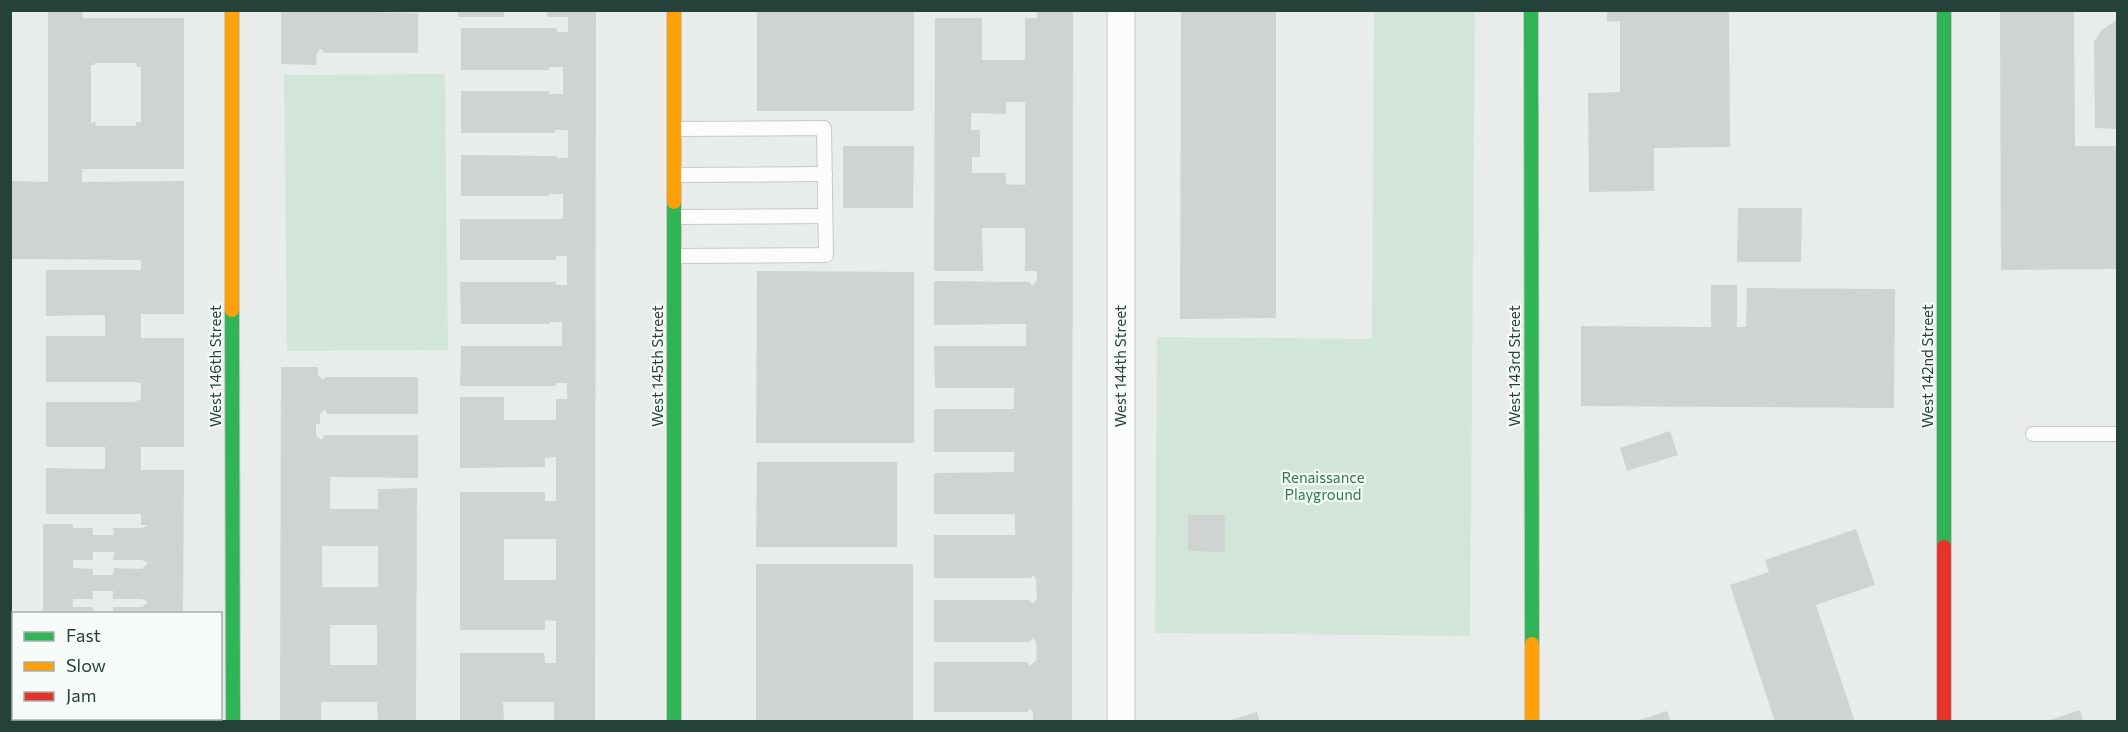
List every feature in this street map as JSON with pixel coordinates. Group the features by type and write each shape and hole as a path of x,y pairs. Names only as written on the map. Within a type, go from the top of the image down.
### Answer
{"street":[{"name":"West 146th Street","path":"232,10 232,722"},
{"name":"West 145th Street","path":"674,10 674,722"},
{"name":"West 144th Street","path":"1121,10 1121,722"},
{"name":"West 143rd Street","path":"1531,10 1532,722"},
{"name":"West 142nd Street","path":"1944,10 1944,722"}],"lane":[{"path":"674,129 825,128 826,255 674,255"},
{"path":"674,175 825,174"},
{"path":"674,217 825,216"},
{"path":"2033,434 2118,434"}],"green space":[{"name":"Renaissance Playground","path":"1374,11 1475,11 1470,636 1155,633 1157,337 1372,339"},
{"path":"445,74 448,350 287,351 284,75"}],"building":[{"path":"48,10 82,10 83,18 184,18 184,169 82,169 82,182 184,181 184,314 141,314 141,338 184,338 184,447 141,447 141,470 184,470 183,612 113,612 113,607 142,607 148,602 142,599 113,599 113,591 93,591 93,599 73,599 73,607 93,607 93,612 43,612 43,524 73,524 73,528 93,528 93,535 114,535 113,528 142,528 148,525 141,525 141,514 46,514 46,468 105,469 105,447 46,447 46,402 134,402 141,399 141,383 46,382 46,336 105,336 105,315 46,316 46,270 141,270 141,260 10,259 10,181 48,182","holes":["95,63 136,63 137,67 141,67 141,122 136,122 136,126 95,126 96,122 91,123 91,65","93,552 114,552 113,560 142,560 148,563 142,569 114,568 113,575 93,575 93,569 73,568 73,560 93,560"]},
{"path":"281,10 418,13 418,53 325,53 320,49 316,55 317,65 281,64"},
{"path":"458,10 504,10 504,17 458,17"},
{"path":"547,10 596,10 595,722 554,722 554,702 503,702 504,722 460,722 460,653 544,653 545,663 556,663 556,621 545,620 545,630 460,630 460,492 545,492 545,501 556,501 556,457 545,458 545,467 460,468 460,397 504,397 504,420 556,420 556,399 567,399 567,383 556,383 556,386 460,386 461,346 562,346 562,322 461,324 460,282 556,282 556,285 567,285 567,256 556,256 556,260 460,260 460,219 563,219 563,194 461,196 461,155 568,158 568,130 555,130 555,133 461,133 461,91 549,91 549,94 563,94 563,67 549,67 549,70 461,70 461,28 557,28 557,32 568,32 568,17 547,17","holes":["504,539 556,539 556,580 504,580"]},
{"path":"757,10 914,10 914,111 757,111"},
{"path":"1037,10 1073,10 1072,722 1033,722 1033,713 1030,709 1027,712 934,712 934,662 1027,662 1029,666 1037,660 1036,643 1033,637 1030,642 934,642 934,600 1029,600 1033,604 1037,599 1036,579 1033,575 1031,578 934,578 934,535 1015,535 1015,514 934,514 934,473 1014,472 1014,452 934,452 934,409 1014,409 1014,388 935,388 934,346 1026,346 1026,324 934,325 934,281 1030,282 1032,286 1037,280 1037,271 1025,271 1025,228 982,228 983,271 934,271 935,18 982,18 982,60 1025,60 1025,18 1037,18","holes":["1006,102 1025,102 1025,185 1006,184 1006,173 972,173 972,157 980,157 980,130 971,130 971,113 1006,114"]},
{"path":"1181,10 1276,10 1276,318 1180,319"},
{"path":"1607,10 1729,10 1730,147 1654,148 1654,191 1589,192 1588,93 1620,92 1620,21 1607,22"},
{"path":"2000,10 2074,10 2075,146 2118,146 2118,269 2001,270"},
{"path":"2118,19 2118,129 2095,128 2094,42 2102,30"},
{"path":"843,146 914,146 913,208 843,208"},
{"path":"1738,208 1802,208 1801,262 1737,262"},
{"path":"757,271 914,272 914,443 756,443"},
{"path":"1711,285 1737,285 1737,327 1746,327 1747,288 1895,289 1894,408 1581,406 1581,326 1711,327"},
{"path":"281,367 318,367 318,375 323,380 326,377 418,377 418,414 327,414 325,409 320,414 320,424 316,424 316,435 321,440 325,435 418,435 418,478 330,477 330,509 378,509 378,489 417,488 416,722 378,722 377,702 321,702 321,722 280,722","holes":["322,546 378,546 378,587 322,587","330,625 377,625 377,665 330,665"]},
{"path":"1670,431 1678,455 1627,471 1620,448"},
{"path":"757,462 897,462 897,547 756,547"},
{"path":"1188,515 1225,515 1225,552 1188,551"},
{"path":"1856,529 1875,585 1816,605 1855,722 1775,722 1730,585 1769,572 1765,560"},
{"path":"756,564 913,564 913,722 756,722"},
{"path":"2080,710 2083,722 2046,722 2046,721"},
{"path":"1667,711 1671,722 1636,722 1636,721"},
{"path":"1257,712 1260,722 1227,722 1227,721"},
{"path":"146,720 183,720 183,722 149,722"}],"traffic: fast":[{"path":"1531,10 1532,644"},
{"path":"1944,10 1944,547"},
{"path":"674,202 674,722"},
{"path":"232,310 233,722"}],"traffic: slow":[{"path":"232,10 232,310"},
{"path":"674,10 674,202"},
{"path":"1532,644 1532,722"}],"traffic: jam":[{"path":"1944,547 1944,722"}]}
